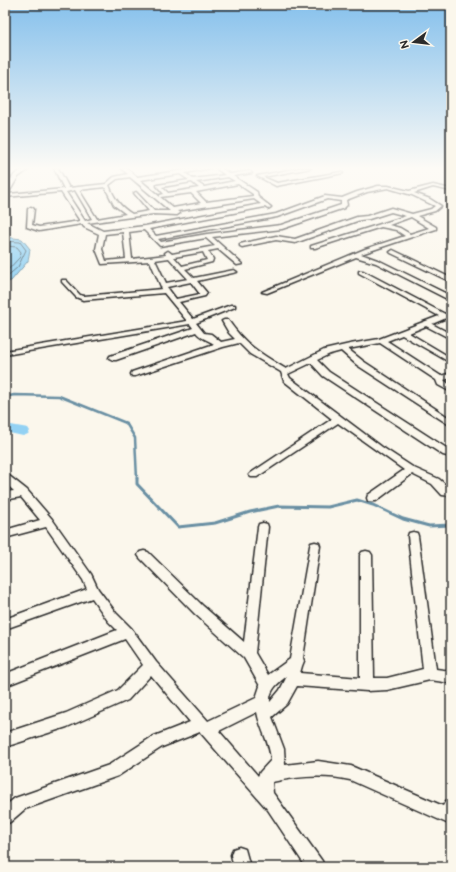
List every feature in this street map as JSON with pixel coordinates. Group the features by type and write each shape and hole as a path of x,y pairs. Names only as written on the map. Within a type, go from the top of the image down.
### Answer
{"street":[{"path":"30,209 29,226 39,229 174,212 187,209"},
{"path":"75,209 83,223 90,229 102,233 145,228 186,219 247,209"},
{"path":"88,209 96,221"},
{"path":"122,209 133,216"},
{"path":"146,209 150,214"},
{"path":"170,209 200,230"},
{"path":"271,209 279,214"},
{"path":"154,238 254,220 294,209"},
{"path":"160,244 207,236 282,227 337,209"},
{"path":"314,247 379,225 384,225 435,209"},
{"path":"240,210 254,220"},
{"path":"242,245 276,238 295,241 359,218 367,218 392,210 411,216 435,227 408,235 265,292"},
{"path":"384,225 398,229 408,235"},
{"path":"145,228 204,293 203,295 175,301"},
{"path":"126,230 129,261"},
{"path":"102,233 99,249 104,264 152,259 219,247"},
{"path":"229,233 253,241 251,243"},
{"path":"207,236 239,264"},
{"path":"181,268 210,261 204,249"},
{"path":"393,252 451,280"},
{"path":"357,255 384,266 451,299"},
{"path":"152,259 164,288 202,335 211,337 220,345"},
{"path":"64,281 83,298 164,288 193,280 234,272"},
{"path":"361,272 448,315"},
{"path":"444,276 451,273"},
{"path":"5,353 192,322 233,306"},
{"path":"286,372 327,352 381,341 448,315"},
{"path":"226,321 233,333 253,352 286,372"},
{"path":"426,323 451,337"},
{"path":"113,358 197,329"},
{"path":"402,332 451,361"},
{"path":"135,374 220,345 240,340"},
{"path":"381,341 440,379 441,383 451,390"},
{"path":"343,348 360,363 451,423"},
{"path":"313,360 332,377 410,430 451,455"},
{"path":"286,372 284,373 287,379 338,419 411,470 433,481 444,488 446,492 451,492"},
{"path":"440,379 451,375"},
{"path":"254,475 338,419"},
{"path":"372,498 411,470"},
{"path":"5,477 23,493 48,522 87,577 94,592 112,617 127,632 151,666 265,796 316,867"},
{"path":"5,496 23,493"},
{"path":"5,534 48,522"},
{"path":"249,654 263,527"},
{"path":"414,536 430,674"},
{"path":"5,817 20,803 113,771 157,742 264,708 278,705 287,694 298,661 315,546"},
{"path":"144,555 199,610 249,654 266,684 264,708 278,755 278,763 264,777 265,796"},
{"path":"366,555 367,685"},
{"path":"5,624 94,592"},
{"path":"5,680 127,632"},
{"path":"266,684 298,661"},
{"path":"5,740 68,720 123,695 151,666"},
{"path":"293,679 367,685 387,684 430,674 451,677"},
{"path":"264,777 297,769 335,768 351,772 451,813"}],"water":[{"path":"5,237 22,239 30,249 28,261 11,281 5,282"}],"waterway":[{"path":"5,397 14,395 59,396 126,423 135,438 137,479"},
{"path":"5,428 23,431"},
{"path":"137,479 137,484 178,527 215,523 250,512 279,506 328,507 357,500 373,505 403,519 429,526 451,525"}]}
